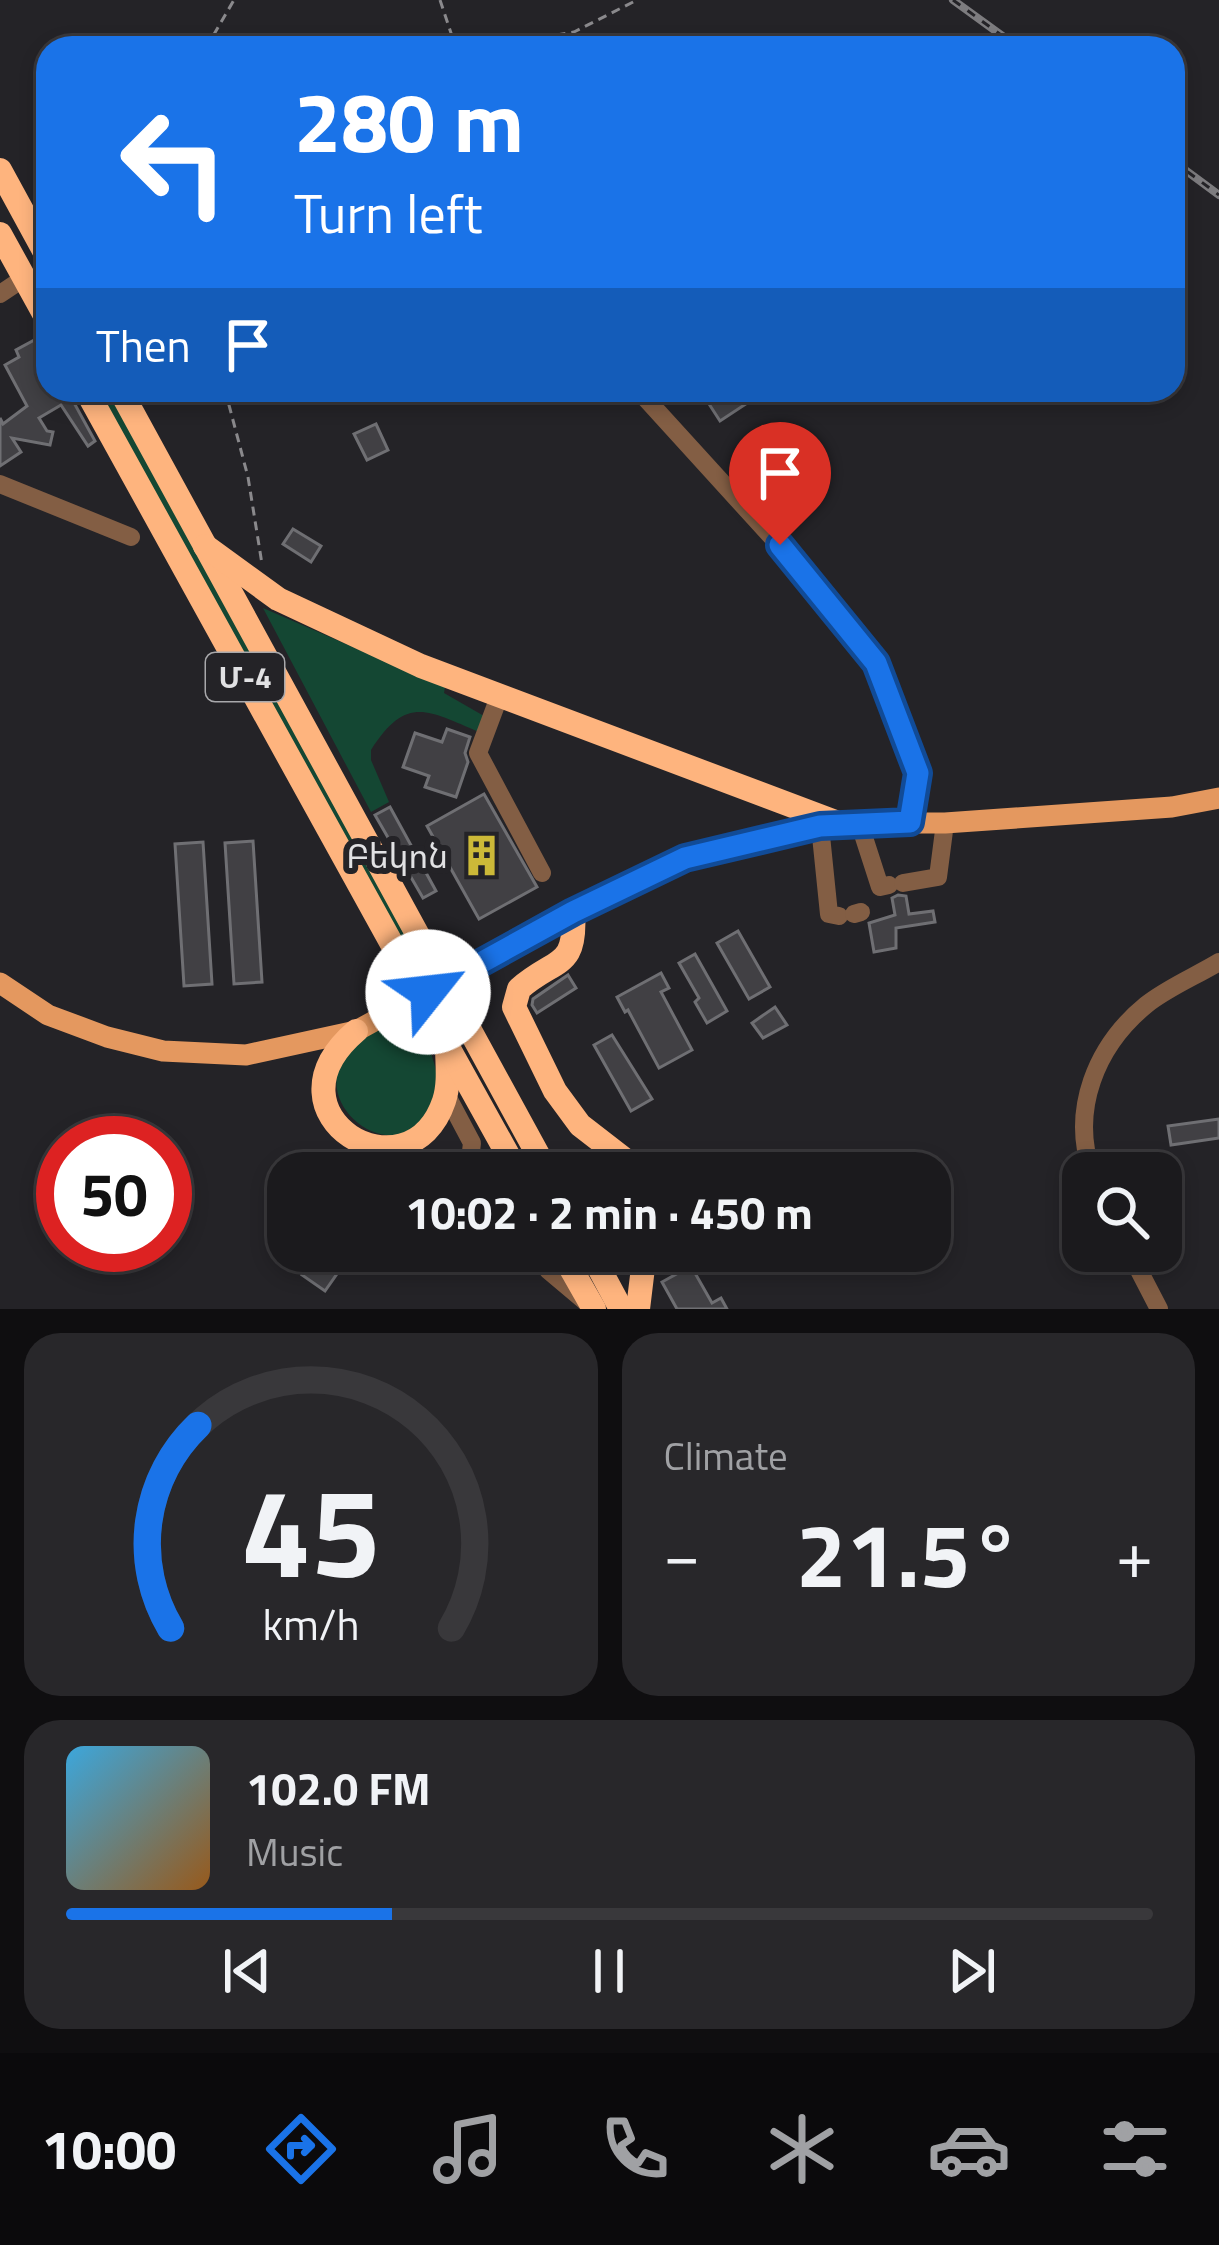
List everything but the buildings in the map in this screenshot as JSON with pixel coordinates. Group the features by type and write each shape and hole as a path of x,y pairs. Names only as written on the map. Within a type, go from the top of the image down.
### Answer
{"highway":[{"path":"0,170 36,236"},
{"path":"0,234 36,300"},
{"name":"Մ-4","path":"93,402 506,1152"},
{"name":"Մ-4","path":"127,402 537,1152"},
{"path":"206,546 278,599 421,666 839,824"},
{"path":"573,912 574,946 567,959 527,982 514,1006 537,1060 568,1111 614,1152"},
{"path":"356,1031 335,1052 326,1070 326,1109 346,1136 360,1145 393,1147 421,1135 446,1094 441,1034"},
{"path":"574,1272 594,1308"},
{"path":"601,1272 621,1309"},
{"path":"638,1309 642,1272"}],"main road":[{"path":"0,983 48,1015 107,1037 164,1051 246,1054 356,1031 573,912 685,858 839,824 945,823 1172,808 1219,798"}],"street":[{"path":"0,294 24,278"},
{"path":"649,402 780,545 876,663 918,773 910,822"},
{"path":"0,484 131,537"},
{"path":"499,697 478,753 542,873"},
{"path":"839,824 880,887 938,877 945,823"},
{"path":"839,824 830,914 852,914"},
{"path":"1089,1152 1083,1110 1100,1056 1146,1005 1219,962"},
{"path":"446,1094 472,1143"},
{"path":"472,1152 482,1108"},
{"path":"393,1147 404,1152"},
{"path":"550,1272 594,1308"},
{"path":"1140,1272 1160,1309"}],"path":[{"path":"213,36 234,0"},
{"path":"440,0 452,36"},
{"path":"552,36 574,32 637,0"},
{"path":"228,402 248,477 262,566 247,576"}],"green space":[{"path":"104,402 115,402 416,950 408,953"},
{"path":"263,608 445,687 444,693 484,716 479,732 419,712 396,721 371,750 389,802 371,812"},
{"path":"412,1012 434,1064 436,1092 414,1128 394,1135 374,1132 355,1121 342,1103 336,1082 342,1060 363,1038"}],"railway":[{"path":"953,0 1002,36"},
{"path":"1185,170 1219,195"}],"place":[{"name":"Բեկոն","path":"482,856"}],"route":[{"path":"428,992 573,912 685,858 838,823 910,822 918,773 876,663 780,545"}]}
